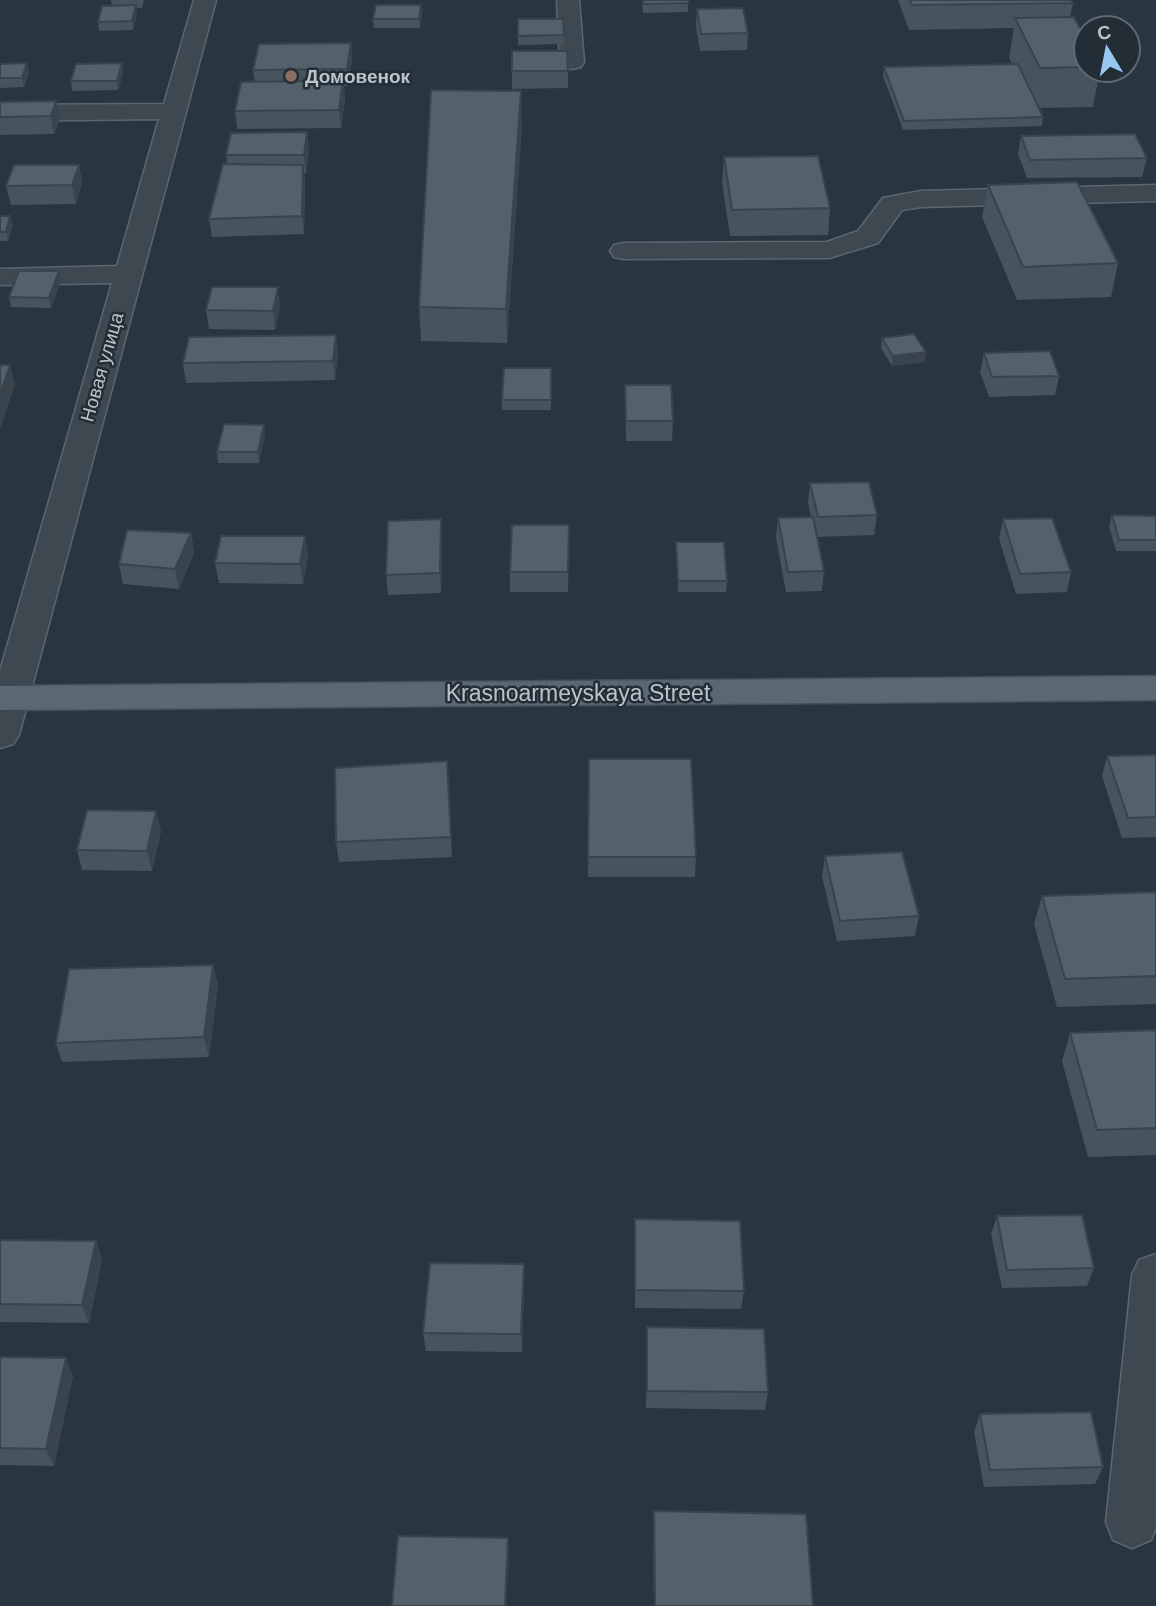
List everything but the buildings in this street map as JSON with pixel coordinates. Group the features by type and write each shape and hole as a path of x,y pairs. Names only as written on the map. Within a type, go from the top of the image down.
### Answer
{"main road":[{"name":"Krasnoarmeyskaya Street","path":"5,698 1156,688"}],"street":[{"name":"Новая улица","path":"0,735 5,698 205,0"},
{"path":"569,0 572,62"},
{"path":"0,113 174,111"},
{"path":"624,251 829,250 868,237 883,220 892,204 921,199 1156,194"},
{"path":"0,277 128,274"},
{"path":"1132,1522 1156,1275"}],"place":[{"name":"Домовенок","path":"291,76"}]}
